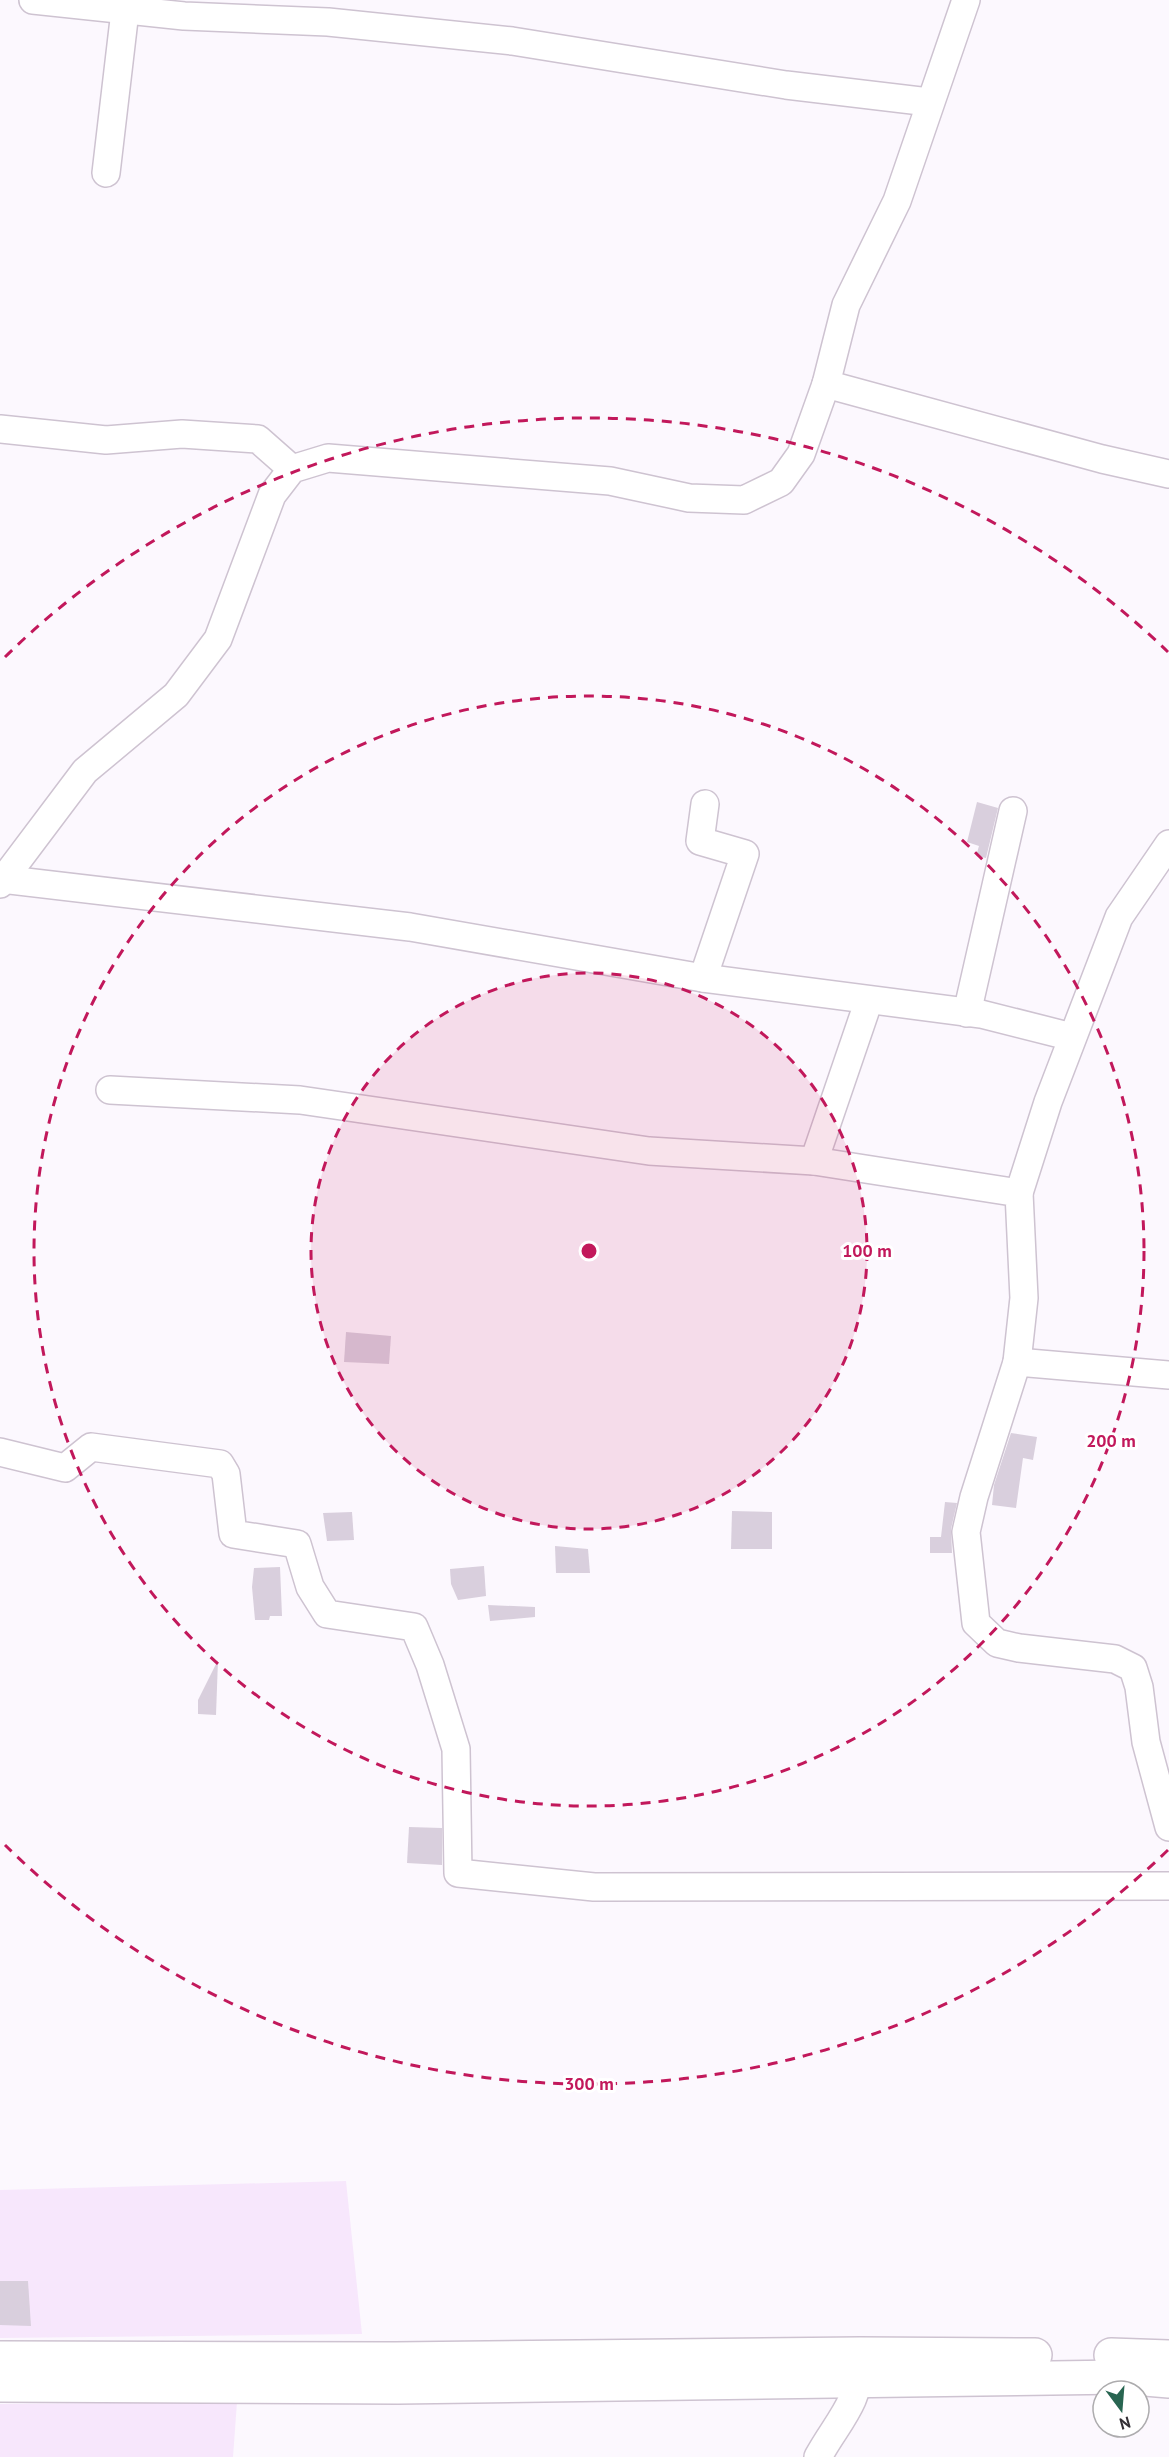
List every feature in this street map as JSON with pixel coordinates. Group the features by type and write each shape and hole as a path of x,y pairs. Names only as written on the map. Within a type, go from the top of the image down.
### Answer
{"main road":[{"path":"0,2385 398,2387 860,2366 1169,2357"},
{"path":"0,2358 395,2359 860,2366 1169,2381"}],"street":[{"path":"33,0 125,11 327,22 512,41 786,85 929,102"},
{"path":"1,881 85,771 176,695 218,639 272,495 292,469 328,458 610,481 689,498 744,500 781,482 801,454 826,384 846,305 897,201 929,102 966,0"},
{"path":"106,173 125,11"},
{"path":"826,384 1102,459 1169,474"},
{"path":"0,429 106,440 182,434 258,439 292,469"},
{"path":"703,978 745,855 700,841 705,804"},
{"path":"967,1013 1013,811"},
{"path":"1169,844 1119,917 1048,1102 1019,1193 1024,1298 1017,1362 974,1497 966,1532 976,1623 997,1643 1019,1648 1115,1659 1133,1668 1139,1687 1146,1742 1169,1827"},
{"path":"1,881 410,927 703,978 967,1013 1072,1037"},
{"path":"814,1161 870,1000"},
{"path":"110,1090 300,1100 649,1150 814,1161 1019,1193"},
{"path":"1017,1362 1169,1375"},
{"path":"0,1452 64,1468 92,1448 220,1464 226,1474 233,1534 297,1544 310,1587 327,1614 414,1627 430,1665 456,1749 458,1872 594,1887 1169,1886"},
{"path":"818,2457 852,2406 860,2366"}],"shaded area":[{"path":"346,2181 362,2334 0,2338 0,2190"},
{"path":"237,2402 233,2457 0,2457 0,2404"}],"building":[{"path":"977,802 998,808 986,858 976,856 979,846 967,842"},
{"path":"346,1332 391,1336 389,1364 344,1362"},
{"path":"1011,1433 1037,1437 1033,1460 1023,1458 1016,1508 992,1505 994,1485"},
{"path":"945,1502 957,1503 951,1529 952,1553 930,1553 930,1537 941,1537"},
{"path":"732,1511 772,1512 772,1549 731,1549"},
{"path":"352,1512 354,1540 327,1541 323,1513"},
{"path":"555,1546 588,1549 590,1573 556,1573"},
{"path":"484,1566 486,1596 458,1600 451,1584 450,1569"},
{"path":"280,1567 282,1616 270,1616 269,1620 255,1620 252,1587 254,1568"},
{"path":"488,1605 535,1607 535,1617 490,1621"},
{"path":"218,1660 216,1715 198,1714 198,1700"},
{"path":"409,1827 442,1828 442,1865 407,1863"},
{"path":"0,2281 28,2281 31,2326 0,2325"}]}
